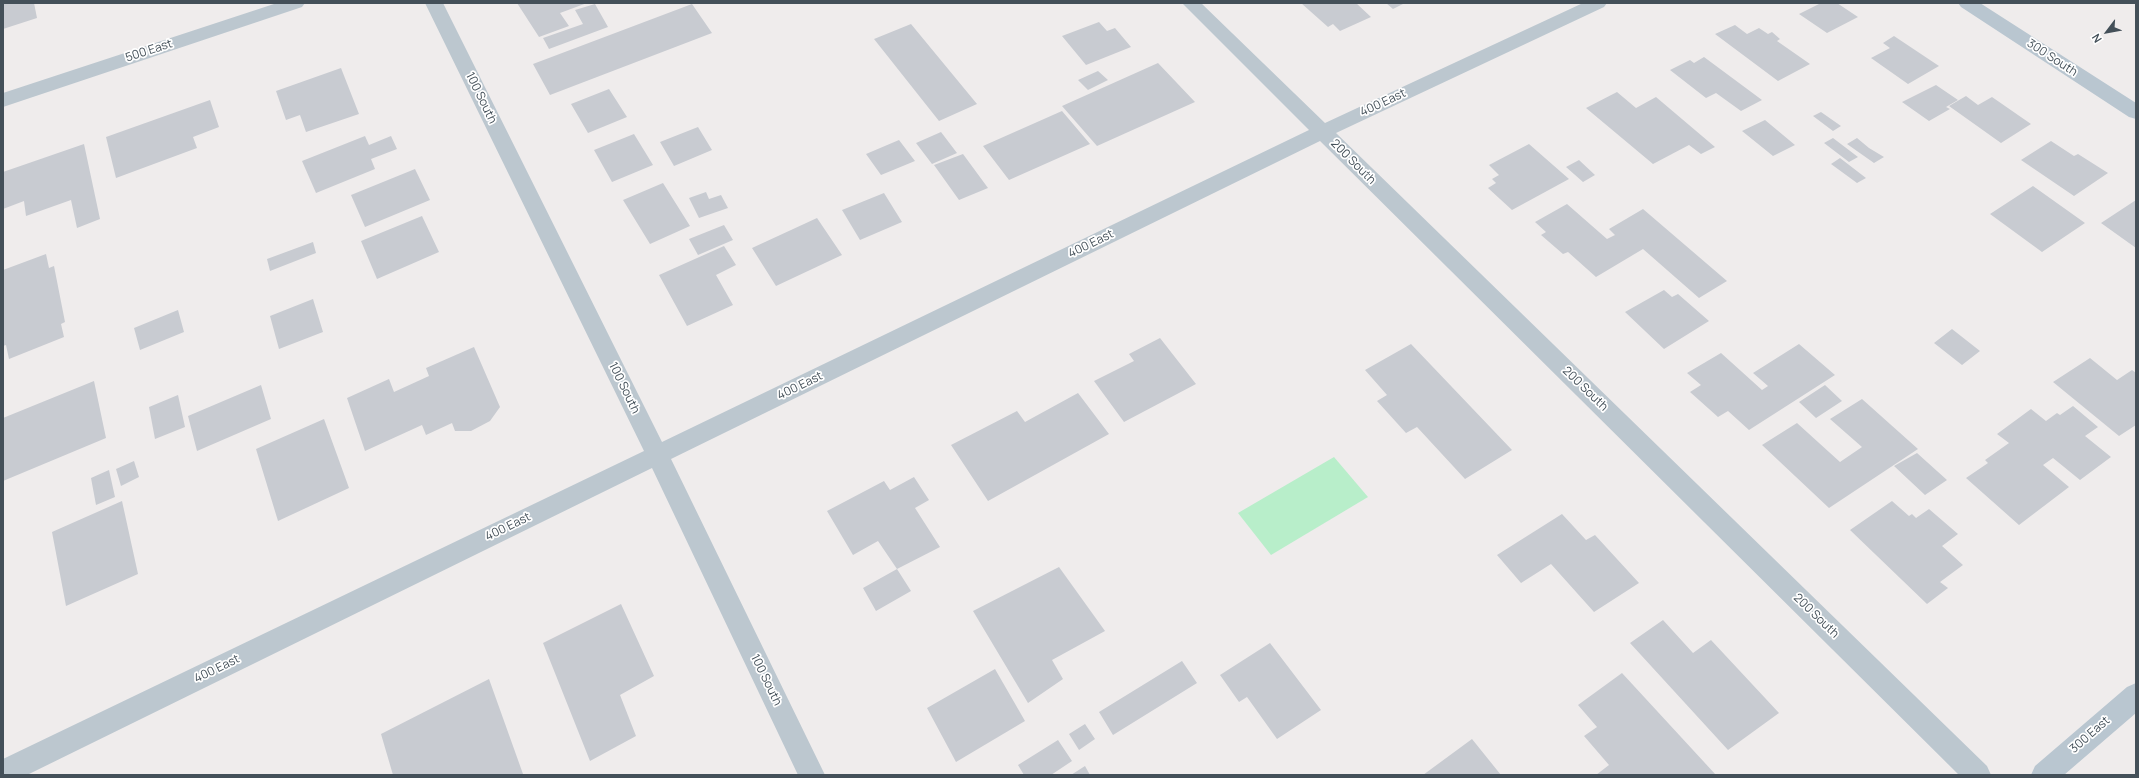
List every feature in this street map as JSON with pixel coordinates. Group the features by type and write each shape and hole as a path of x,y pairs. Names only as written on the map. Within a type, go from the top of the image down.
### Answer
{"main road":[{"name":"300 South","path":"1967,3 2136,112"},
{"name":"300 East","path":"2044,775 2136,696"}],"street":[{"name":"500 East","path":"3,100 296,3"},
{"name":"100 South","path":"434,3 658,455 812,775"},
{"name":"200 South","path":"1191,3 1978,775"},
{"name":"400 East","path":"3,773 1322,132 1598,3"}],"green space":[{"path":"1334,457 1368,497 1271,555 1238,513"}],"building":[{"path":"3,3 34,3 37,18 3,29"},
{"path":"517,3 587,3 560,13 569,26 539,37"},
{"path":"1301,3 1356,3 1371,17 1340,31 1333,24 1328,27"},
{"path":"1386,3 1405,3 1393,9"},
{"path":"1821,3 1837,3 1858,17 1827,33 1799,14"},
{"path":"595,4 608,27 549,49 543,38 583,24 575,10"},
{"path":"692,4 712,33 550,95 533,64"},
{"path":"1099,22 1107,31 1115,28 1131,47 1086,65 1062,36"},
{"path":"911,24 977,104 939,121 874,39"},
{"path":"1735,25 1747,34 1759,28 1768,34 1772,32 1780,39 1777,41 1810,64 1778,81 1715,34"},
{"path":"1894,36 1939,66 1908,84 1871,58 1890,48 1883,43"},
{"path":"1704,57 1762,100 1741,111 1716,93 1706,98 1670,70 1690,60 1694,63"},
{"path":"1158,63 1195,102 1097,146 1062,106"},
{"path":"341,68 359,114 306,132 300,115 286,120 276,91"},
{"path":"1098,71 1108,80 1088,90 1078,80"},
{"path":"1936,85 1958,100 1946,107 1950,109 1929,121 1902,102"},
{"path":"609,89 627,117 588,133 571,104"},
{"path":"1617,92 1636,108 1656,97 1715,147 1701,154 1689,145 1653,164 1586,108"},
{"path":"1966,96 1978,105 1992,97 2031,124 2001,143 1949,106"},
{"path":"210,100 219,127 193,137 197,148 116,178 106,137"},
{"path":"1062,111 1090,144 1009,180 983,146"},
{"path":"1821,112 1841,126 1833,131 1813,116"},
{"path":"1765,120 1795,145 1773,156 1742,131"},
{"path":"698,127 712,150 674,166 660,142"},
{"path":"941,132 957,153 932,164 916,143"},
{"path":"634,134 653,165 612,182 594,150"},
{"path":"365,136 369,145 391,136 397,149 371,159 375,169 316,193 302,161"},
{"path":"1833,138 1858,157 1849,162 1824,143"},
{"path":"1857,138 1869,148 1884,157 1874,163 1847,144"},
{"path":"899,140 915,161 881,175 866,154"},
{"path":"2051,141 2074,156 2078,154 2108,173 2074,196 2021,160"},
{"path":"84,144 100,219 77,228 71,200 26,216 24,201 3,209 3,172"},
{"path":"1529,144 1569,179 1512,210 1488,188 1496,183 1492,179 1499,175 1489,165"},
{"path":"963,154 988,188 959,200 934,165"},
{"path":"1840,158 1866,178 1857,183 1831,164"},
{"path":"1579,160 1595,175 1583,182 1566,167"},
{"path":"415,169 430,200 365,227 351,195"},
{"path":"663,183 690,226 650,244 623,200"},
{"path":"2033,186 2085,223 2042,252 1990,214"},
{"path":"706,192 709,199 721,195 728,208 699,218 689,198"},
{"path":"884,193 902,222 860,240 842,210"},
{"path":"2136,200 2136,248 2101,223"},
{"path":"1567,204 1607,239 1615,235 1609,229 1643,209 1727,281 1699,298 1643,249 1596,277 1568,252 1563,254 1541,235 1546,232 1535,222"},
{"path":"422,216 439,252 377,279 361,241"},
{"path":"817,218 842,255 776,286 752,248"},
{"path":"724,225 733,240 698,255 689,239"},
{"path":"313,242 316,253 270,271 267,259"},
{"path":"724,246 736,265 716,275 733,305 687,326 659,275"},
{"path":"46,254 49,268 54,266 65,322 61,324 64,337 9,359 6,345 3,346 3,270"},
{"path":"1664,290 1672,297 1678,294 1709,321 1664,349 1625,312"},
{"path":"313,299 323,332 279,349 270,316"},
{"path":"178,310 184,332 140,350 134,328"},
{"path":"1952,329 1980,351 1962,365 1934,343"},
{"path":"1160,338 1196,384 1124,422 1094,381 1134,361 1129,354"},
{"path":"1411,344 1512,450 1465,479 1417,427 1406,433 1377,401 1387,395 1365,370"},
{"path":"1799,344 1835,375 1749,430 1728,411 1718,417 1690,392 1701,385 1687,373 1721,353 1762,390 1768,386 1753,373"},
{"path":"474,347 500,407 490,421 471,431 455,431 452,423 426,435 422,425 365,451 347,398 389,379 394,392 429,376 426,368"},
{"path":"2090,358 2117,380 2132,370 2136,373 2136,425 2119,436 2053,382"},
{"path":"94,381 106,438 3,481 3,418"},
{"path":"261,385 271,419 197,451 188,416"},
{"path":"1825,385 1842,401 1816,418 1799,402"},
{"path":"1078,393 1109,434 988,501 951,445 1017,411 1025,422"},
{"path":"178,395 185,427 155,439 149,407"},
{"path":"1862,399 1918,449 1829,508 1762,445 1797,423 1840,462 1862,447 1830,419"},
{"path":"2073,406 2098,427 2085,436 2111,457 2080,480 2053,458 2043,465 2069,487 2019,525 1966,478 1988,463 1985,460 2009,443 1997,434 2031,409 2046,421 2057,413 2060,415"},
{"path":"324,419 349,488 278,521 256,449"},
{"path":"1917,453 1947,480 1925,495 1894,466"},
{"path":"134,461 139,477 121,486 116,469"},
{"path":"109,470 115,497 96,505 91,478"},
{"path":"914,477 929,500 915,508 940,547 897,569 878,541 853,555 827,511 884,481 890,490"},
{"path":"122,501 138,574 66,606 52,532"},
{"path":"1892,501 1909,516 1912,514 1916,518 1929,509 1958,534 1942,546 1963,565 1940,582 1948,588 1927,604 1850,530"},
{"path":"1562,514 1586,540 1595,535 1639,583 1594,612 1551,564 1521,583 1497,555"},
{"path":"1059,567 1105,631 1052,660 1063,679 1028,703 973,611"},
{"path":"897,569 911,591 876,611 863,588"},
{"path":"621,604 654,676 620,695 636,736 590,761 543,643"},
{"path":"1663,620 1693,653 1711,640 1779,713 1728,750 1630,643"},
{"path":"1270,643 1321,710 1277,739 1247,697 1239,702 1220,675"},
{"path":"1182,661 1197,683 1113,735 1099,712"},
{"path":"995,669 1025,721 956,762 927,708"},
{"path":"1622,673 1716,775 1596,775 1609,765 1584,736 1597,727 1578,705"},
{"path":"489,679 523,774 393,775 381,734"},
{"path":"1085,724 1095,739 1079,750 1069,734"},
{"path":"1472,739 1501,775 1423,775"},
{"path":"1058,740 1072,761 1051,775 1024,775 1018,765"},
{"path":"1085,766 1090,775 1071,775"}]}
